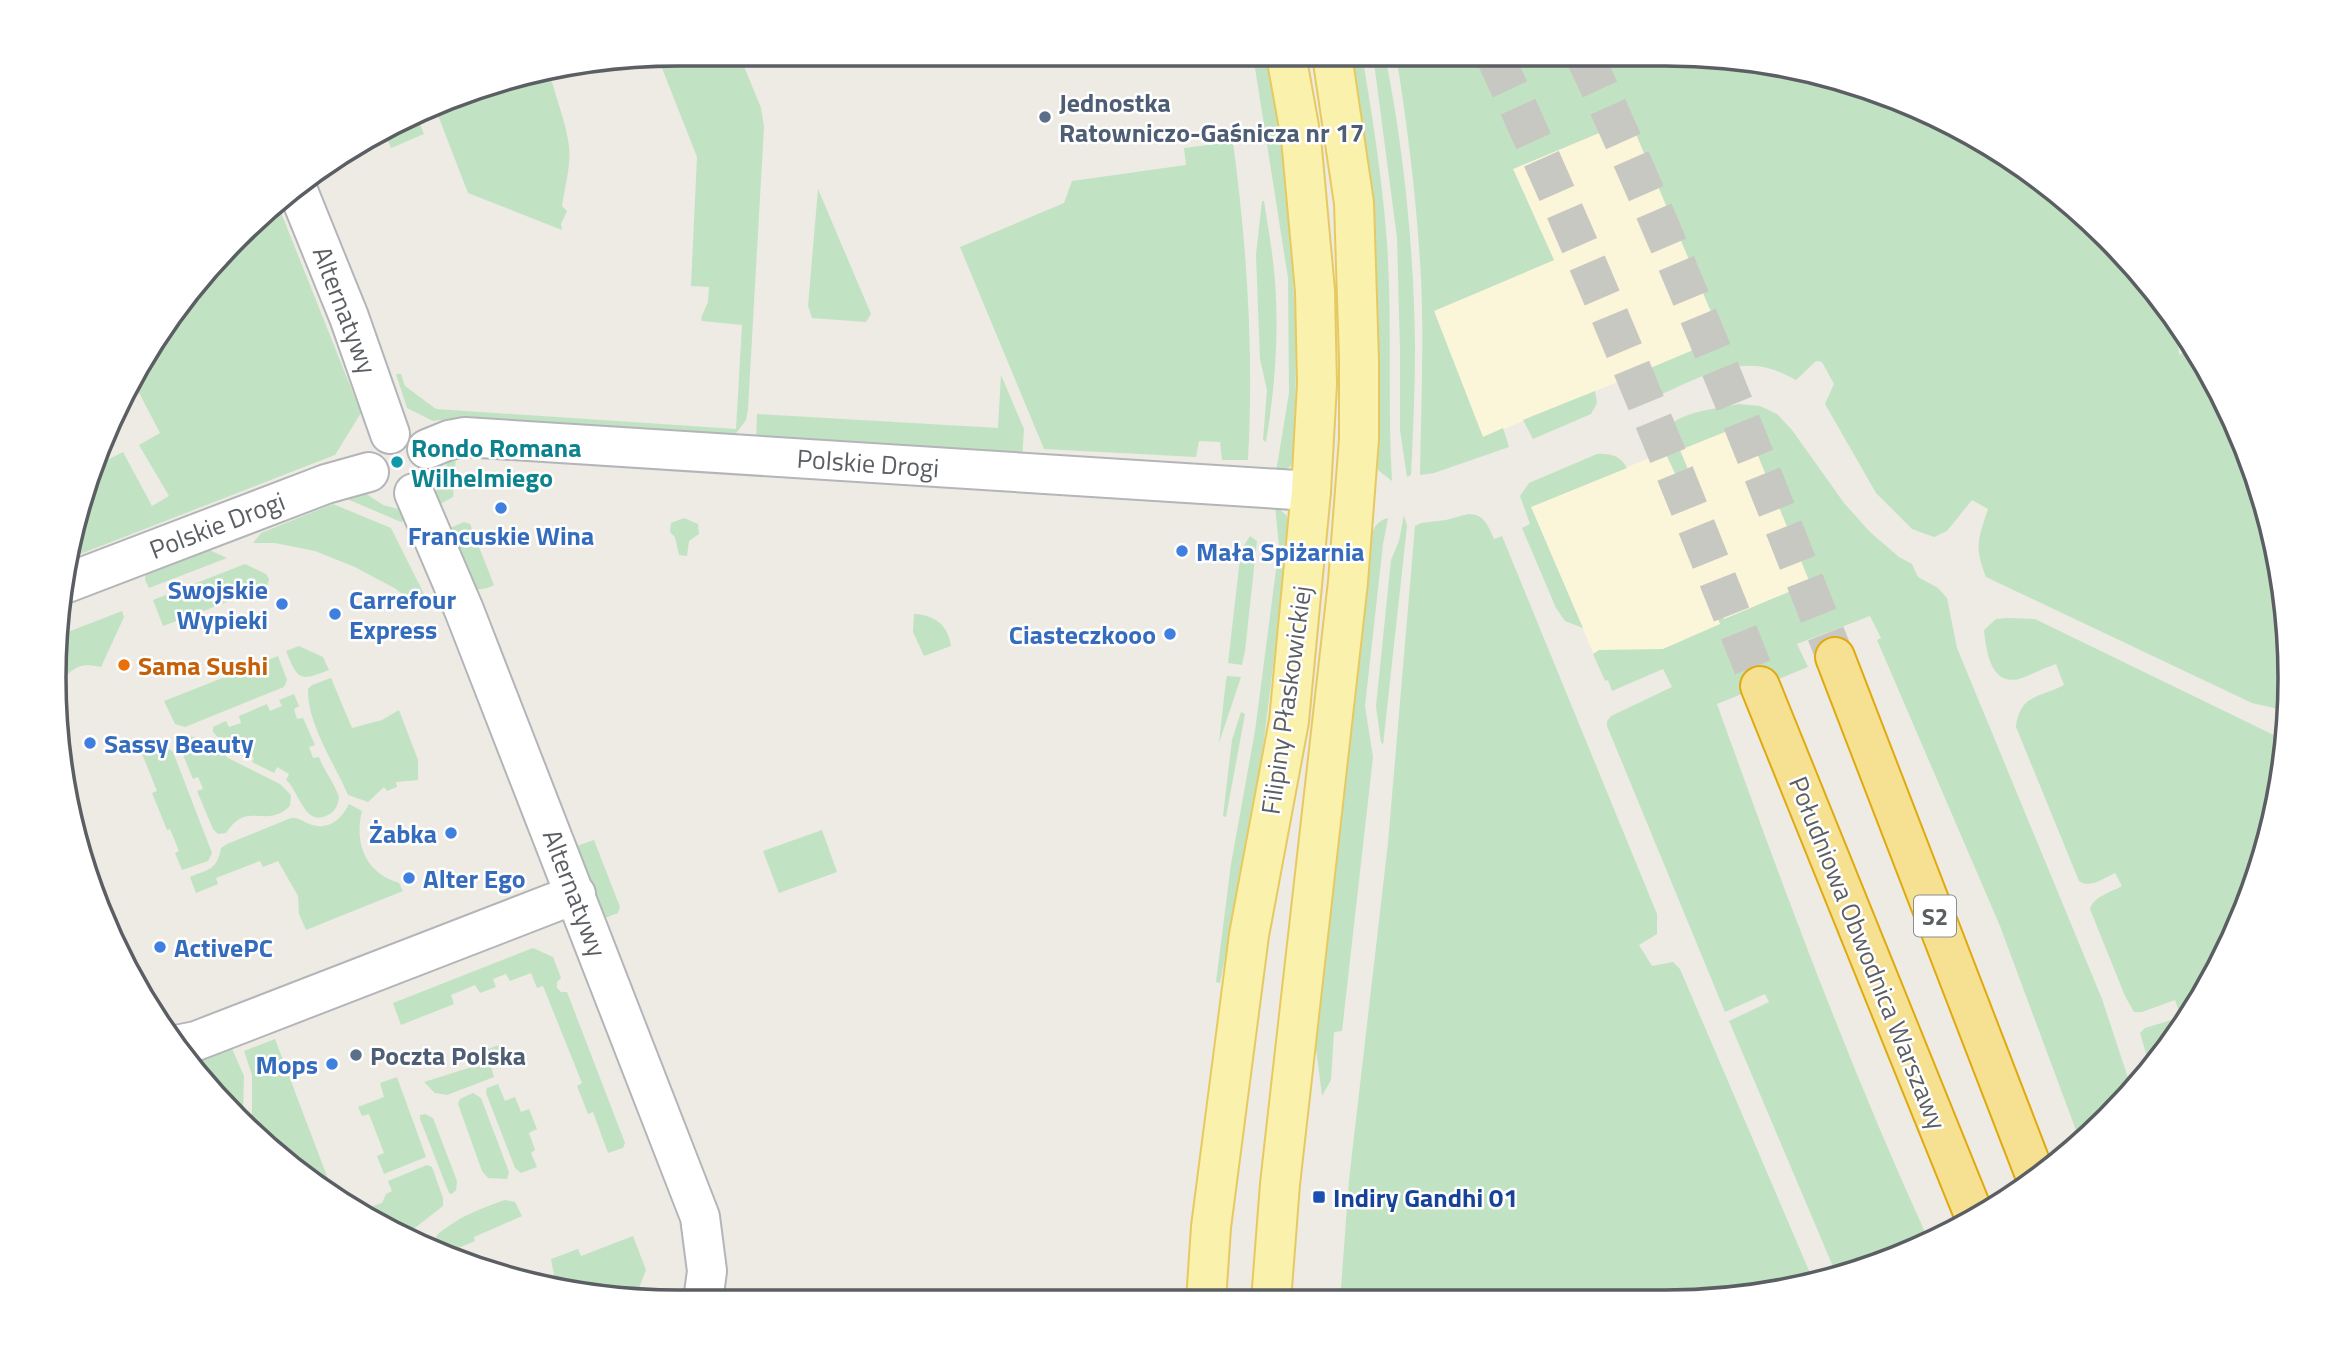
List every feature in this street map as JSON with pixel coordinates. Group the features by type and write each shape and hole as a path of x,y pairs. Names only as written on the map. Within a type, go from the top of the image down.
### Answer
{"highway":[{"name":"S2","path":"1835,657 2032,1168"},
{"name":"Południowa Obwodnica Warszawy","path":"1760,687 1971,1209"}],"main road":[{"name":"Filipiny Płaskowickiej","path":"1207,1290 1211,1227 1249,935 1289,721 1311,491 1317,384 1315,291 1301,138 1288,66"},
{"name":"Filipiny Płaskowickiej","path":"1273,1290 1280,1184 1348,582 1359,439 1354,203 1334,66"}],"street":[{"name":"Alternatywy","path":"301,197 349,317 390,434"},
{"path":"398,432 414,436 428,449 431,466 429,476 425,484 414,493 398,496 388,494 372,481 369,472 370,453 375,445 390,434 398,432"},
{"name":"Polskie Drogi","path":"428,449 465,437 1311,491"},
{"name":"Polskie Drogi","path":"75,580 326,484 369,472"},
{"name":"Alternatywy","path":"414,493 464,610 700,1217 706,1271 704,1290"},
{"path":"187,1042 207,1037 576,894"}],"shaded area":[{"path":"1630,120 1723,338 1483,438 1434,311 1554,260 1513,169"},
{"path":"1743,419 1818,597 1605,681 1531,507"}],"green space":[{"path":"744,66 761,108 764,127 748,409 746,420 731,440 474,425 473,416 433,421 407,408 396,374 401,374 405,386 436,409 736,429 742,325 702,321 709,287 691,286 697,157 661,67"},
{"path":"1255,66 1268,66 1281,137 1296,329 1295,454 1290,467 1276,472 1289,393 1288,278"},
{"path":"1353,66 1364,66 1384,208 1389,293 1392,481 1379,471 1375,464 1377,278 1365,153"},
{"path":"1374,66 1387,66 1403,164 1410,237 1415,363 1411,475 1407,477 1400,430 1397,238"},
{"path":"1398,66 1706,68 1785,78 1862,99 1936,130 2006,170 2069,218 2126,275 2174,338 2178,345 2179,355 2183,353 2214,408 2245,482 2266,559 2276,638 2277,709 2252,703 1986,577 1979,543 1988,509 1972,500 1947,531 1934,537 1912,529 1876,493 1825,404 1834,384 1822,362 1816,361 1796,380 1771,369 1741,366 1697,378 1656,397 1641,396 1633,391 1624,379 1722,338 1630,120 1513,169 1554,260 1434,311 1483,437 1503,428 1509,447 1434,473 1420,475 1421,278 1412,166"},
{"path":"551,80 569,146 562,206 567,211 561,224 562,230 468,193 438,116 482,99"},
{"path":"420,124 424,134 391,148 388,140"},
{"path":"1233,142 1248,301 1248,460 1222,460 1220,442 1199,441 1196,457 1044,449 960,247 1064,203 1072,181 1186,165 1184,148"},
{"path":"818,189 871,314 866,322 812,318 808,306"},
{"path":"1262,201 1273,261 1277,321 1274,382 1266,442 1263,440 1267,390 1260,359 1256,255"},
{"path":"281,213 361,413 335,455 79,554 87,520 107,460 123,452 152,506 169,496 139,445 160,433 138,391 148,372 193,306 218,275"},
{"path":"1001,375 1024,429 1022,460 756,442 757,414 998,428"},
{"path":"1595,391 1597,403 1591,414 1533,439 1523,420"},
{"path":"1738,404 1760,406 1777,414 1792,430 1844,503 1870,532 1899,557 1912,564 1918,577 1938,588 1947,598 1957,648 2102,999 2128,1079 2077,1132 2000,926 1877,640 1881,638 1870,616 1797,644 1808,667 1717,704 1817,975 1871,1109 1925,1232 1900,1244 1833,1267 1729,1021 1769,1002 1765,994 1725,1012 1607,726 1611,716 1672,687 1663,669 1612,691 1593,654 1599,650 1663,649 1720,624 1712,603 1714,600 1724,619 1810,583 1745,424 1680,450 1690,474 1688,477 1678,480 1665,452 1658,455 1665,430 1674,422 1699,412"},
{"path":"1597,454 1615,456 1627,468 1531,507 1583,628 1565,621 1556,608 1522,528 1530,524 1520,496 1529,483"},
{"path":"456,456 453,497 435,507 439,478"},
{"path":"344,491 365,493 383,505 402,510 407,520 401,522 347,499"},
{"path":"333,504 391,528 424,594 426,609 418,607 396,589 355,567 315,551 275,543 253,543 261,533"},
{"path":"1275,505 1287,516 1290,527 1259,781 1220,983 1216,982 1231,864 1255,731 1279,547"},
{"path":"1468,514 1478,516 1488,525 1494,539 1502,536 1657,914 1657,934 1639,945 1652,966 1673,962 1680,969 1810,1273 1706,1289 1341,1290 1349,1180 1388,843 1415,526"},
{"path":"1404,515 1407,526 1383,745 1376,706 1391,560 1399,541"},
{"path":"684,518 698,524 699,534 689,541 687,556 679,555 675,537 670,532 671,523"},
{"path":"1388,518 1365,706 1373,757 1342,1031 1334,1032 1331,1080 1322,1096 1316,1048 1370,540 1376,526"},
{"path":"464,522 470,524 494,585 488,588 472,587 446,530"},
{"path":"1250,536 1257,541 1242,665 1228,663 1241,550"},
{"path":"201,546 227,558 149,588 145,580 146,569"},
{"path":"245,564 266,574 269,579 267,587 163,626 153,600"},
{"path":"122,611 124,617 101,667 83,666 66,673 69,632"},
{"path":"914,614 928,616 939,622 947,632 951,646 924,656 913,632"},
{"path":"1996,619 2035,619 2274,735 2266,798 2245,875 2214,949 2179,1011 2175,1000 2142,1012 2134,1012 2125,996 2090,909 2099,898 2122,886 2115,873 2088,884 2079,881 2016,727 2018,716 2026,703 2064,685 2056,664 2019,679 2009,680 1996,672 1988,656 1984,630"},
{"path":"299,646 323,657 329,670 305,677 297,673 286,651"},
{"path":"278,656 287,680 284,687 185,727 175,724 164,701"},
{"path":"1227,676 1241,677 1219,743 1226,680"},
{"path":"331,678 352,728 382,720 399,710 418,760 418,780 396,782 397,787 387,791 384,787 368,802 348,795 317,730 309,702 308,689"},
{"path":"294,694 299,706 294,709 297,719 303,718 315,745 309,747 313,758 319,757 339,797 333,812 320,818 313,816 303,806 286,780 289,774 277,767 274,773 252,762 254,758 242,751 239,755 230,750 213,732 213,727 226,721 229,727 241,723 239,716 267,704 270,711 282,706 279,700"},
{"path":"1241,712 1245,714 1226,817 1223,816 1232,740"},
{"path":"189,736 212,741 228,758 280,784 291,795 290,806 273,816 242,818 226,833 218,834 213,829 197,791 203,789 198,777 193,779 177,740"},
{"path":"163,747 173,752 212,853 208,861 182,870 175,853 179,851 152,793 157,791 142,754"},
{"path":"349,804 362,811 361,845 370,864 387,878 399,883 403,891 306,930 299,914 298,896 278,861 263,867 260,861 216,878 218,884 196,893 190,877 211,868 217,861 221,848 227,844 291,818 314,825 327,825 337,820"},
{"path":"822,830 837,872 779,893 763,851"},
{"path":"594,840 620,907 618,913 602,919 574,847"},
{"path":"533,948 553,957 561,978 557,982 557,988 561,992 567,992 625,1143 623,1148 608,1153 593,1112 588,1114 577,1086 582,1083 543,986 537,988 531,973 510,981 506,974 493,979 496,987 480,993 475,985 451,995 454,1004 401,1025 393,1003"},
{"path":"2174,1019 2147,1056 2140,1033 2145,1028"},
{"path":"275,1039 328,1180 275,1139 252,1117 252,1075 244,1051"},
{"path":"230,1044 244,1076 243,1108 218,1082 196,1055"},
{"path":"499,1045 504,1058 490,1063 494,1077 447,1095 435,1093 424,1082 478,1065 474,1054"},
{"path":"397,1077 426,1157 384,1174 377,1156 384,1153 369,1114 362,1116 358,1107 384,1097 380,1083"},
{"path":"498,1084 505,1101 515,1097 521,1112 529,1109 537,1129 529,1133 535,1150 531,1153 537,1167 521,1173 515,1168 486,1093 487,1088"},
{"path":"473,1093 481,1098 509,1172 507,1179 488,1178 482,1171 458,1104 460,1099"},
{"path":"420,1115 433,1118 457,1181 456,1190 452,1194 449,1193 420,1119"},
{"path":"427,1165 432,1167 443,1198 443,1206 412,1229 370,1208 382,1203 386,1194 392,1191 388,1181"},
{"path":"505,1200 515,1202 522,1216 474,1237 475,1241 457,1249 436,1240 445,1228 469,1214"},
{"path":"633,1236 646,1270 639,1289 555,1278 551,1259 578,1249 581,1256"}],"tunnel":[{"path":"1499,66 1599,290 1760,686"},
{"path":"1589,66 1683,279 1835,657"}],"place":[{"name":"Jednostka Ratowniczo-Gaśnicza nr 17","path":"1045,117"},
{"name":"Rondo Romana Wilhelmiego","path":"397,462"},
{"name":"Francuskie Wina","path":"501,508"},
{"name":"Mała Spiżarnia","path":"1182,551"},
{"name":"Swojskie Wypieki","path":"282,604"},
{"name":"Carrefour Express","path":"335,614"},
{"name":"Ciasteczkooo","path":"1170,634"},
{"name":"Sama Sushi","path":"124,665"},
{"name":"Sassy Beauty","path":"90,743"},
{"name":"Żabka","path":"451,833"},
{"name":"Alter Ego","path":"409,878"},
{"name":"ActivePC","path":"160,947"},
{"name":"Poczta Polska","path":"356,1055"},
{"name":"Mops","path":"332,1064"},
{"name":"Indiry Gandhi 01","path":"1319,1197"}]}
